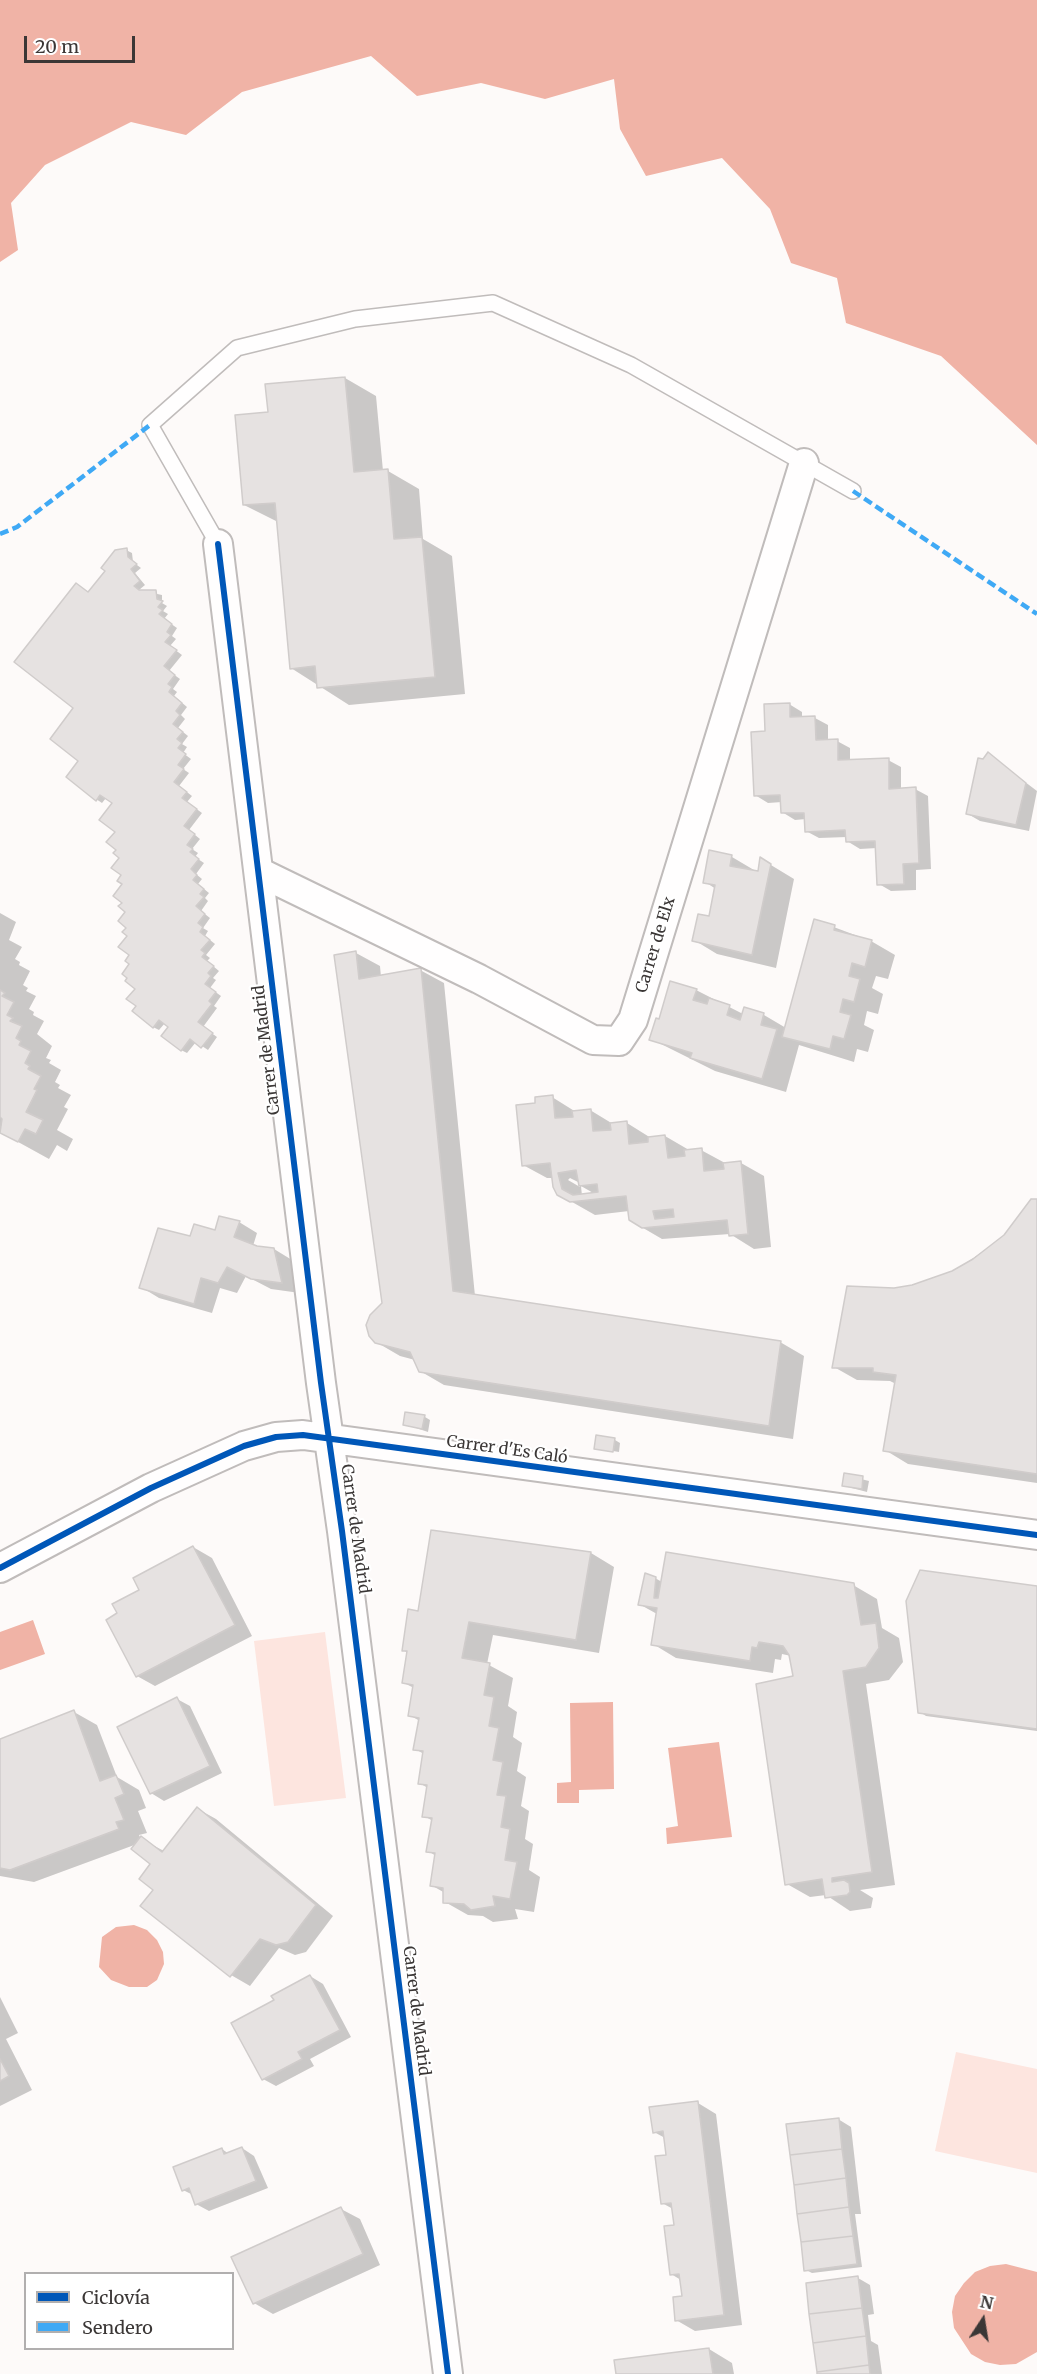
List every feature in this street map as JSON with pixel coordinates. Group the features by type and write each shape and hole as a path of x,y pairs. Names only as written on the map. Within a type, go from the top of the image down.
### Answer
{"street":[{"name":"Carrer de Elx","path":"259,872 479,979 593,1040 619,1041 633,1020 804,463"},
{"name":"Carrer de Madrid","path":"218,544 448,2374"},
{"name":"Carrer d'Es Caló","path":"0,1568 151,1488 244,1446 276,1437 329,1437 546,1470 1037,1535"}],"lane":[{"path":"218,544 150,425 237,348 356,319 493,303 631,365 853,491"}],"shaded area":[{"path":"0,0 1037,0 1037,445 941,356 846,323 837,278 791,263 770,209 722,158 646,176 620,129 614,79 545,99 481,83 417,96 371,56 242,92 186,135 131,122 45,165 11,203 18,250 0,262"},
{"path":"33,1620 45,1654 0,1670 0,1632"},
{"path":"325,1632 346,1798 274,1806 254,1641"},
{"path":"613,1702 614,1789 579,1790 579,1803 557,1803 557,1783 571,1782 570,1703"},
{"path":"719,1742 732,1837 667,1844 666,1828 678,1826 668,1748"},
{"path":"134,1925 147,1930 157,1940 163,1952 164,1964 157,1980 147,1987 129,1987 111,1980 99,1967 102,1937 116,1927"},
{"path":"956,2052 1037,2069 1037,2173 935,2151"},
{"path":"1006,2264 1037,2272 1037,2352 1016,2364 1000,2365 985,2362 971,2354 954,2328 952,2312 955,2296 975,2272 990,2266"}],"building":[{"path":"345,377 354,472 388,469 394,539 422,537 435,677 317,688 315,666 290,669 275,503 243,505 235,415 268,412 265,384"},
{"path":"127,548 128,557 137,564 131,569 140,581 134,586 139,590 156,590 157,599 163,601 158,607 163,610 159,614 172,624 167,632 171,635 165,642 177,650 164,666 175,675 168,684 172,687 169,692 182,703 176,711 180,715 173,724 183,732 177,739 182,743 178,748 186,754 178,765 184,769 174,782 187,792 182,798 197,809 184,826 195,834 187,845 193,849 190,852 199,859 191,869 197,875 193,880 204,889 200,894 204,897 196,906 205,914 198,923 203,927 200,932 210,940 201,950 205,953 202,957 214,966 208,973 211,976 205,984 216,992 209,1001 212,1004 198,1022 213,1033 201,1048 190,1039 181,1051 161,1036 168,1027 159,1020 153,1028 132,1011 136,1006 126,999 135,989 125,981 127,978 122,974 129,964 125,961 129,955 118,947 127,936 122,932 126,928 118,921 125,912 118,906 122,903 113,896 122,884 117,881 121,875 111,868 119,858 113,853 116,850 106,842 115,832 99,820 112,803 100,795 96,801 66,777 78,761 50,739 73,708 14,662 76,583 88,592 105,571 101,568 115,550"},
{"path":"790,703 790,717 815,716 816,740 838,739 838,760 889,758 889,789 916,787 919,863 903,864 904,884 877,885 875,841 846,842 845,830 805,832 804,813 781,813 780,795 754,796 751,732 765,731 764,704"},
{"path":"988,752 1026,783 1016,825 966,814 978,758 983,759"},
{"path":"709,850 732,855 730,866 758,871 760,857 771,864 752,955 692,941 698,914 709,916 715,885 703,883"},
{"path":"814,919 835,925 834,930 872,940 865,967 852,963 849,976 860,979 854,1002 843,999 840,1012 851,1015 844,1039 833,1036 830,1049 782,1037"},
{"path":"356,951 359,979 421,968 453,1291 781,1341 769,1426 419,1372 410,1352 375,1343 369,1336 366,1325 370,1315 382,1303 334,955"},
{"path":"670,981 697,989 693,1000 707,1004 709,998 730,1005 727,1015 740,1020 744,1007 764,1013 761,1025 777,1029 762,1079 690,1058 692,1053 649,1040 656,1018 659,1019"},
{"path":"0,990 5,993 2,996 14,1002 7,1015 13,1018 10,1021 22,1026 16,1038 21,1041 19,1045 31,1051 25,1063 30,1066 28,1069 41,1076 26,1112 43,1120 36,1134 25,1129 18,1142 0,1133 2,1119 0,1117"},
{"path":"553,1095 555,1118 573,1117 572,1111 591,1109 593,1131 611,1130 610,1123 627,1121 629,1144 648,1142 648,1137 665,1135 668,1158 685,1156 684,1150 702,1148 704,1171 724,1169 723,1163 741,1161 748,1234 729,1236 727,1220 642,1228 629,1220 626,1196 570,1202 557,1195 553,1187 550,1163 522,1166 516,1105 535,1103 535,1097","holes":["576,1170 579,1186 597,1184 598,1192 573,1195 562,1189 558,1173","673,1209 674,1217 655,1219 653,1211"]},
{"path":"1031,1199 1037,1199 1037,1474 883,1451 896,1375 873,1372 873,1368 832,1368 847,1286 894,1288 912,1285 952,1271 973,1259 1004,1235"},
{"path":"219,1216 240,1221 234,1237 257,1246 274,1248 282,1283 251,1279 227,1267 218,1283 201,1278 194,1304 139,1288 158,1228 190,1236 194,1224 215,1230"},
{"path":"405,1412 425,1415 422,1429 403,1425"},
{"path":"596,1435 615,1438 613,1452 594,1449"},
{"path":"844,1473 863,1476 862,1489 842,1486"},
{"path":"431,1530 591,1552 576,1640 469,1622 462,1658 490,1663 484,1695 494,1697 489,1726 499,1728 493,1760 503,1762 497,1795 506,1796 501,1827 510,1829 505,1860 517,1862 510,1899 493,1896 495,1906 471,1910 464,1904 443,1903 443,1888 430,1886 435,1853 426,1852 432,1818 422,1817 427,1785 418,1784 423,1751 413,1750 419,1718 408,1716 413,1685 402,1683 407,1651 402,1651 408,1609 418,1611"},
{"path":"193,1546 235,1625 136,1677 106,1620 117,1613 112,1604 139,1590 133,1578"},
{"path":"666,1552 854,1583 861,1625 876,1623 879,1648 866,1667 843,1671 872,1872 832,1878 832,1882 844,1880 849,1883 850,1892 847,1895 825,1898 822,1879 785,1885 756,1684 793,1676 789,1655 783,1646 759,1642 757,1648 752,1647 750,1661 651,1645 657,1608 638,1605 645,1573 656,1577 654,1598 658,1598"},
{"path":"920,1570 1037,1586 1037,1729 918,1713 906,1601"},
{"path":"177,1697 210,1766 150,1794 117,1727"},
{"path":"74,1710 100,1781 116,1775 124,1794 115,1798 124,1820 116,1822 119,1829 10,1870 0,1868 0,1739"},
{"path":"197,1807 316,1905 288,1942 276,1945 260,1939 230,1977 140,1906 153,1890 139,1879 150,1864 131,1849 141,1836 162,1852"},
{"path":"310,1975 340,2030 298,2052 302,2059 262,2080 231,2023 274,2000 271,1996"},
{"path":"0,2059 9,2076 0,2081"},
{"path":"698,2101 724,2315 675,2321 673,2297 682,2296 679,2274 670,2275 664,2226 674,2225 671,2203 661,2204 655,2156 666,2155 663,2131 653,2133 649,2107"},
{"path":"839,2118 842,2149 790,2155 786,2124"},
{"path":"242,2147 256,2181 195,2205 189,2188 182,2191 173,2167 222,2148 224,2154"},
{"path":"842,2149 846,2178 794,2185 790,2155"},
{"path":"846,2178 849,2207 797,2214 794,2185"},
{"path":"341,2207 363,2254 253,2304 231,2257"},
{"path":"849,2207 853,2236 801,2242 797,2214"},
{"path":"853,2236 857,2264 804,2271 801,2242"},
{"path":"858,2276 862,2308 809,2314 806,2283"},
{"path":"862,2308 866,2336 813,2343 809,2314"},
{"path":"866,2336 869,2365 817,2372 813,2343"},
{"path":"709,2348 713,2374 616,2374 614,2360"},
{"path":"869,2365 870,2374 817,2374 817,2372"}],"marked path":[{"path":"0,534 17,527 150,425"},
{"path":"853,491 1037,614"}],"cycle path":[{"path":"218,544 321,1383 342,1531 448,2374"},
{"path":"0,1568 151,1488 244,1446 276,1437 303,1435 1037,1535"}]}
